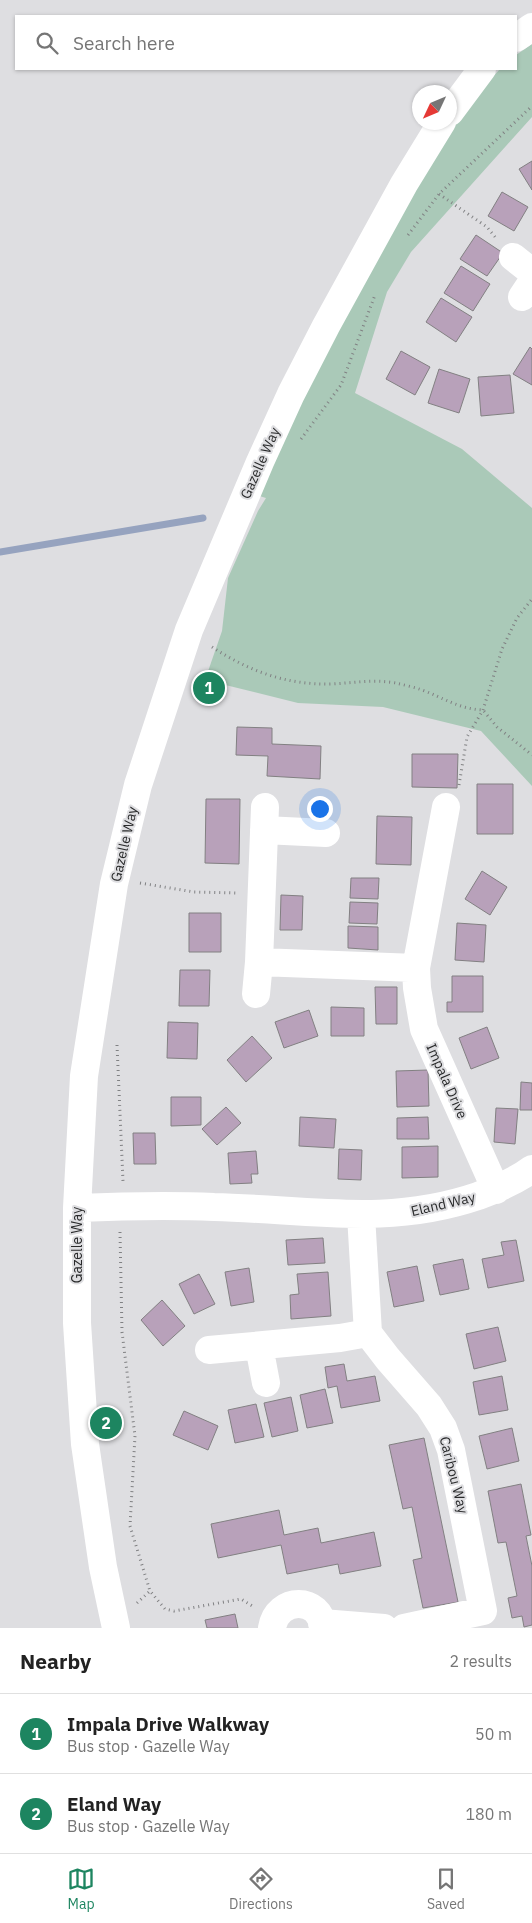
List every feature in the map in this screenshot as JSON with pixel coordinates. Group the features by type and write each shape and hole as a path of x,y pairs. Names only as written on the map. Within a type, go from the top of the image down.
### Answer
{"street":[{"path":"517,37 532,26"},
{"path":"457,103 481,70"},
{"name":"Gazelle Way","path":"124,1618 103,1567 85,1444 77,1323 77,1208 84,1076 114,884 138,786 189,630 260,462 291,394 368,247 437,130"},
{"name":"Impala Drive","path":"446,807 416,968 417,988 424,1028 496,1190"},
{"path":"256,994 265,819 326,832"},
{"path":"259,962 416,968"},
{"name":"Eland Way","path":"77,1208 215,1206 361,1216 410,1212 459,1202 496,1190 532,1169"},
{"path":"209,1350 340,1338 368,1333 361,1216"},
{"name":"Caribou Way","path":"368,1333 429,1406 443,1428 451,1450 485,1620 404,1628"},
{"path":"259,1346 266,1383"},
{"path":"273,1623 280,1611 289,1605 298,1604 307,1605 314,1610 323,1626 384,1628"}],"path":[{"path":"406,236 438,194 532,106"},
{"path":"438,194 486,227 523,265"},
{"path":"299,440 341,385 377,288"},
{"path":"446,807 456,804 467,737 483,710 502,650 517,618 532,599"},
{"path":"209,655 214,638"},
{"path":"212,647 264,675 331,684 378,680 420,689 466,709 483,710 497,727 532,755"},
{"path":"131,882 194,892 261,893"},
{"path":"116,1042 124,1178 113,1206 120,1231 122,1332 135,1436 130,1526 150,1591 165,1609 174,1611 240,1599 273,1623"},
{"path":"124,1618 150,1591"}],"green space":[{"path":"532,44 532,117 411,252 387,292 355,393 462,449 532,508 532,786 481,731 383,707 298,703 205,680 222,631 228,578 258,511 266,498 256,495 328,350 385,244 448,136 452,130 457,130 457,123 499,70 517,70 517,54"}],"building":[{"path":"532,161 532,190 519,169"},
{"path":"502,192 528,207 514,231 488,216"},
{"path":"476,235 503,253 487,276 460,259"},
{"path":"461,266 490,284 473,311 444,293"},
{"path":"441,298 472,317 456,342 426,322"},
{"path":"530,347 532,349 532,385 513,374"},
{"path":"401,351 430,367 415,395 386,379"},
{"path":"439,369 470,379 459,413 428,403"},
{"path":"510,375 514,413 481,416 478,377"},
{"path":"237,727 272,728 272,744 321,746 320,779 267,776 268,756 236,755"},
{"path":"412,754 458,754 457,788 412,787"},
{"path":"477,784 513,784 513,834 477,834"},
{"path":"206,799 240,799 239,864 205,863"},
{"path":"377,816 412,817 411,865 376,864"},
{"path":"482,871 507,887 490,915 465,899"},
{"path":"351,878 379,878 378,899 350,898"},
{"path":"281,895 303,896 302,930 280,930"},
{"path":"350,902 378,903 377,924 349,923"},
{"path":"189,913 221,913 221,952 189,952"},
{"path":"457,923 486,925 484,962 455,960"},
{"path":"348,926 378,927 378,950 348,948"},
{"path":"180,970 210,970 209,1006 179,1006"},
{"path":"452,976 483,976 483,1012 447,1012 447,1002 452,1002"},
{"path":"375,987 397,987 397,1024 376,1024"},
{"path":"331,1007 364,1008 364,1036 331,1036"},
{"path":"309,1010 318,1036 284,1048 275,1022"},
{"path":"168,1022 198,1023 197,1059 167,1058"},
{"path":"487,1027 499,1058 471,1069 459,1038"},
{"path":"252,1036 272,1058 246,1082 227,1060"},
{"path":"428,1070 429,1106 397,1107 396,1071"},
{"path":"521,1082 532,1083 532,1110 520,1110"},
{"path":"171,1097 201,1097 201,1125 171,1126"},
{"path":"226,1107 241,1123 217,1145 202,1129"},
{"path":"496,1108 518,1109 515,1144 494,1142"},
{"path":"300,1117 336,1119 334,1148 299,1146"},
{"path":"428,1117 429,1139 397,1139 397,1118"},
{"path":"133,1133 155,1133 156,1164 134,1164"},
{"path":"438,1146 438,1177 402,1178 402,1147"},
{"path":"339,1149 362,1150 361,1180 338,1179"},
{"path":"256,1151 258,1174 251,1174 252,1183 230,1184 228,1153"},
{"path":"323,1238 325,1263 288,1265 286,1240"},
{"path":"516,1240 524,1281 488,1288 482,1259 504,1255 501,1242"},
{"path":"463,1259 469,1289 440,1295 433,1265"},
{"path":"417,1266 424,1301 394,1307 387,1272"},
{"path":"249,1268 254,1302 231,1306 225,1272"},
{"path":"328,1272 331,1316 291,1319 290,1295 299,1294 297,1274"},
{"path":"199,1274 215,1304 194,1314 179,1284"},
{"path":"162,1300 185,1326 163,1346 141,1320"},
{"path":"498,1327 506,1361 474,1369 466,1334"},
{"path":"344,1364 347,1381 375,1376 380,1401 341,1408 337,1386 328,1388 325,1367"},
{"path":"502,1376 508,1410 479,1415 473,1382"},
{"path":"325,1389 333,1423 307,1428 300,1395"},
{"path":"291,1397 298,1431 272,1437 264,1403"},
{"path":"256,1404 264,1437 235,1443 228,1410"},
{"path":"184,1411 218,1426 208,1450 173,1435"},
{"path":"512,1428 519,1461 487,1469 479,1436"},
{"path":"424,1438 458,1602 423,1608 413,1560 422,1558 412,1507 403,1509 389,1445"},
{"path":"521,1484 531,1535 526,1536 532,1566 532,1625 524,1627 522,1616 512,1618 508,1598 517,1596 506,1542 498,1543 488,1491"},
{"path":"279,1510 284,1535 318,1528 321,1543 374,1532 381,1566 340,1574 338,1564 287,1574 281,1545 218,1558 211,1524"},
{"path":"235,1614 238,1628 207,1628 205,1620"}],"waterway":[{"path":"0,552 203,518"}],"place":[{"name":"Impala Drive Walkway","path":"209,688"},
{"name":"Eland Way","path":"106,1423"}]}
